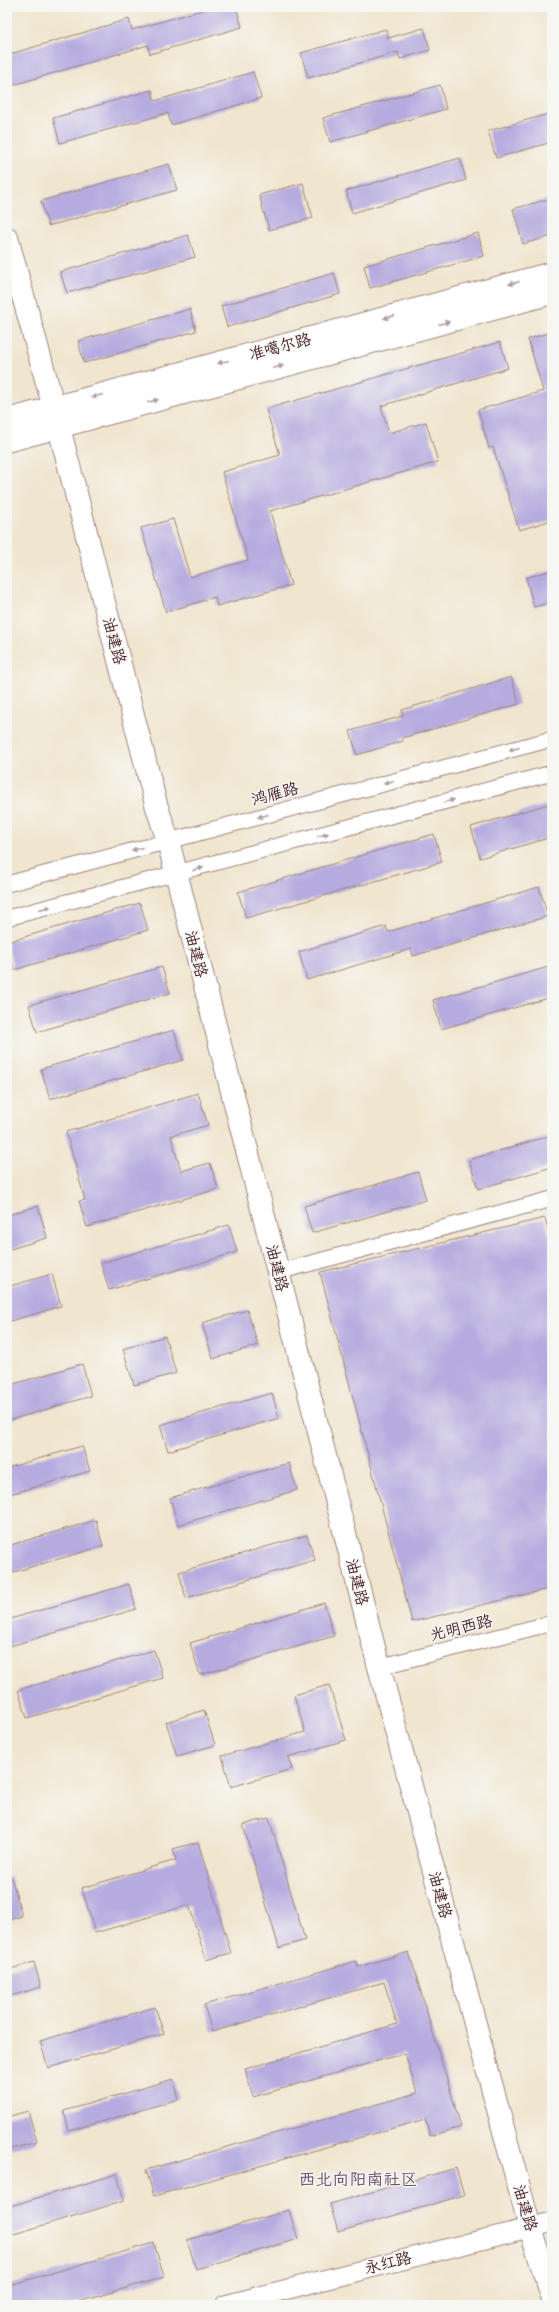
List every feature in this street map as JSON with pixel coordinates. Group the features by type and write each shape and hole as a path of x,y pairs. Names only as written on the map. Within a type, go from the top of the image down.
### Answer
{"main road":[{"name":"油建路","path":"7,238 56,418 156,804 168,841 379,1667 530,2228 552,2297"},
{"name":"准噶尔路","path":"7,441 56,418 552,273"},
{"name":"准噶尔路","path":"7,420 56,418 552,294"}],"street":[{"name":"鸿雁路","path":"7,884 552,739"},
{"path":"7,918 176,875 552,773"},
{"path":"278,1272 552,1199"},
{"name":"光明西路","path":"379,1667 552,1623"},
{"name":"永红路","path":"225,2305 552,2222"}],"building":[{"path":"212,7 236,7 242,27 150,54 148,45 13,85 7,64 7,55 129,19 132,30"},
{"path":"424,28 430,50 400,59 398,52 308,78 301,53 386,29 388,38"},
{"path":"253,72 261,98 171,125 168,113 60,143 53,118 152,90 155,101"},
{"path":"440,85 446,109 330,142 323,118"},
{"path":"552,113 552,142 496,158 488,131"},
{"path":"460,158 466,180 352,213 346,191"},
{"path":"169,164 177,190 48,226 41,201"},
{"path":"303,183 313,218 269,230 259,195"},
{"path":"552,198 552,236 523,244 513,209"},
{"path":"478,233 484,256 370,288 364,266"},
{"path":"188,235 195,257 67,293 60,272"},
{"path":"334,273 340,294 227,327 221,306"},
{"path":"190,309 196,331 84,363 78,341"},
{"path":"552,332 552,520 519,530 493,447 489,448 478,410 543,391 528,339"},
{"path":"500,342 508,368 381,406 389,433 426,422 438,462 270,511 291,585 217,606 215,597 166,612 141,528 173,519 190,577 248,560 222,472 280,455 266,409"},
{"path":"552,570 552,602 534,607 526,578"},
{"path":"511,677 519,704 402,738 403,741 357,755 350,731 403,716 402,710"},
{"path":"552,803 552,837 480,858 471,827"},
{"path":"434,834 442,862 246,918 238,892"},
{"path":"539,887 548,916 413,956 411,949 307,980 299,952 386,926 388,932"},
{"path":"140,903 148,930 14,970 7,942"},
{"path":"552,966 552,997 441,1029 433,1000"},
{"path":"162,967 170,993 37,1032 29,1005"},
{"path":"174,1030 183,1060 50,1099 41,1069"},
{"path":"198,1093 208,1125 171,1136 181,1171 210,1163 218,1189 87,1227 79,1201 85,1200 66,1132"},
{"path":"552,1135 552,1167 478,1189 469,1160"},
{"path":"418,1172 426,1200 312,1233 304,1206"},
{"path":"38,1206 47,1238 7,1250 7,1215"},
{"path":"545,1218 552,1244 552,1588 412,1622 320,1272"},
{"path":"229,1225 237,1252 109,1290 101,1263"},
{"path":"52,1274 61,1306 7,1322 7,1287"},
{"path":"247,1310 258,1345 213,1359 202,1323"},
{"path":"165,1336 176,1373 134,1385 123,1349"},
{"path":"82,1364 91,1396 7,1421 7,1386"},
{"path":"272,1393 279,1418 168,1451 160,1425"},
{"path":"82,1446 90,1471 7,1495 7,1468"},
{"path":"289,1463 297,1490 178,1525 170,1498"},
{"path":"96,1520 103,1546 7,1574 7,1546"},
{"path":"307,1535 315,1560 186,1598 179,1572"},
{"path":"129,1584 136,1609 10,1646 7,1635 7,1620"},
{"path":"324,1603 334,1636 200,1675 190,1643"},
{"path":"154,1650 163,1678 27,1718 18,1690"},
{"path":"329,1685 346,1740 288,1757 292,1769 231,1787 222,1756 305,1732 294,1695"},
{"path":"204,1710 215,1745 177,1756 166,1722"},
{"path":"269,1818 305,1940 279,1948 243,1825"},
{"path":"198,1842 231,1953 206,1960 189,1905 95,1933 82,1888 176,1860 173,1849"},
{"path":"7,1877 11,1877 22,1916 7,1921"},
{"path":"409,1952 461,2127 430,2136 425,2119 154,2196 146,2170 417,2093 405,2053 253,2097 245,2069 397,2024 384,1982 212,2032 204,2005 356,1961 358,1967"},
{"path":"34,1962 41,1987 7,1997 7,1970"},
{"path":"155,2007 164,2034 48,2068 40,2041"},
{"path":"173,2079 179,2099 69,2131 64,2111"},
{"path":"28,2111 37,2142 7,2150 7,2117"},
{"path":"456,2168 464,2195 338,2232 330,2204"},
{"path":"117,2174 124,2201 7,2236 7,2207"},
{"path":"289,2210 298,2239 196,2269 187,2240"},
{"path":"154,2243 164,2277 68,2305 7,2305 7,2286"}],"district":[{"name":"西北向阳南社区","path":"358,2179"}]}
